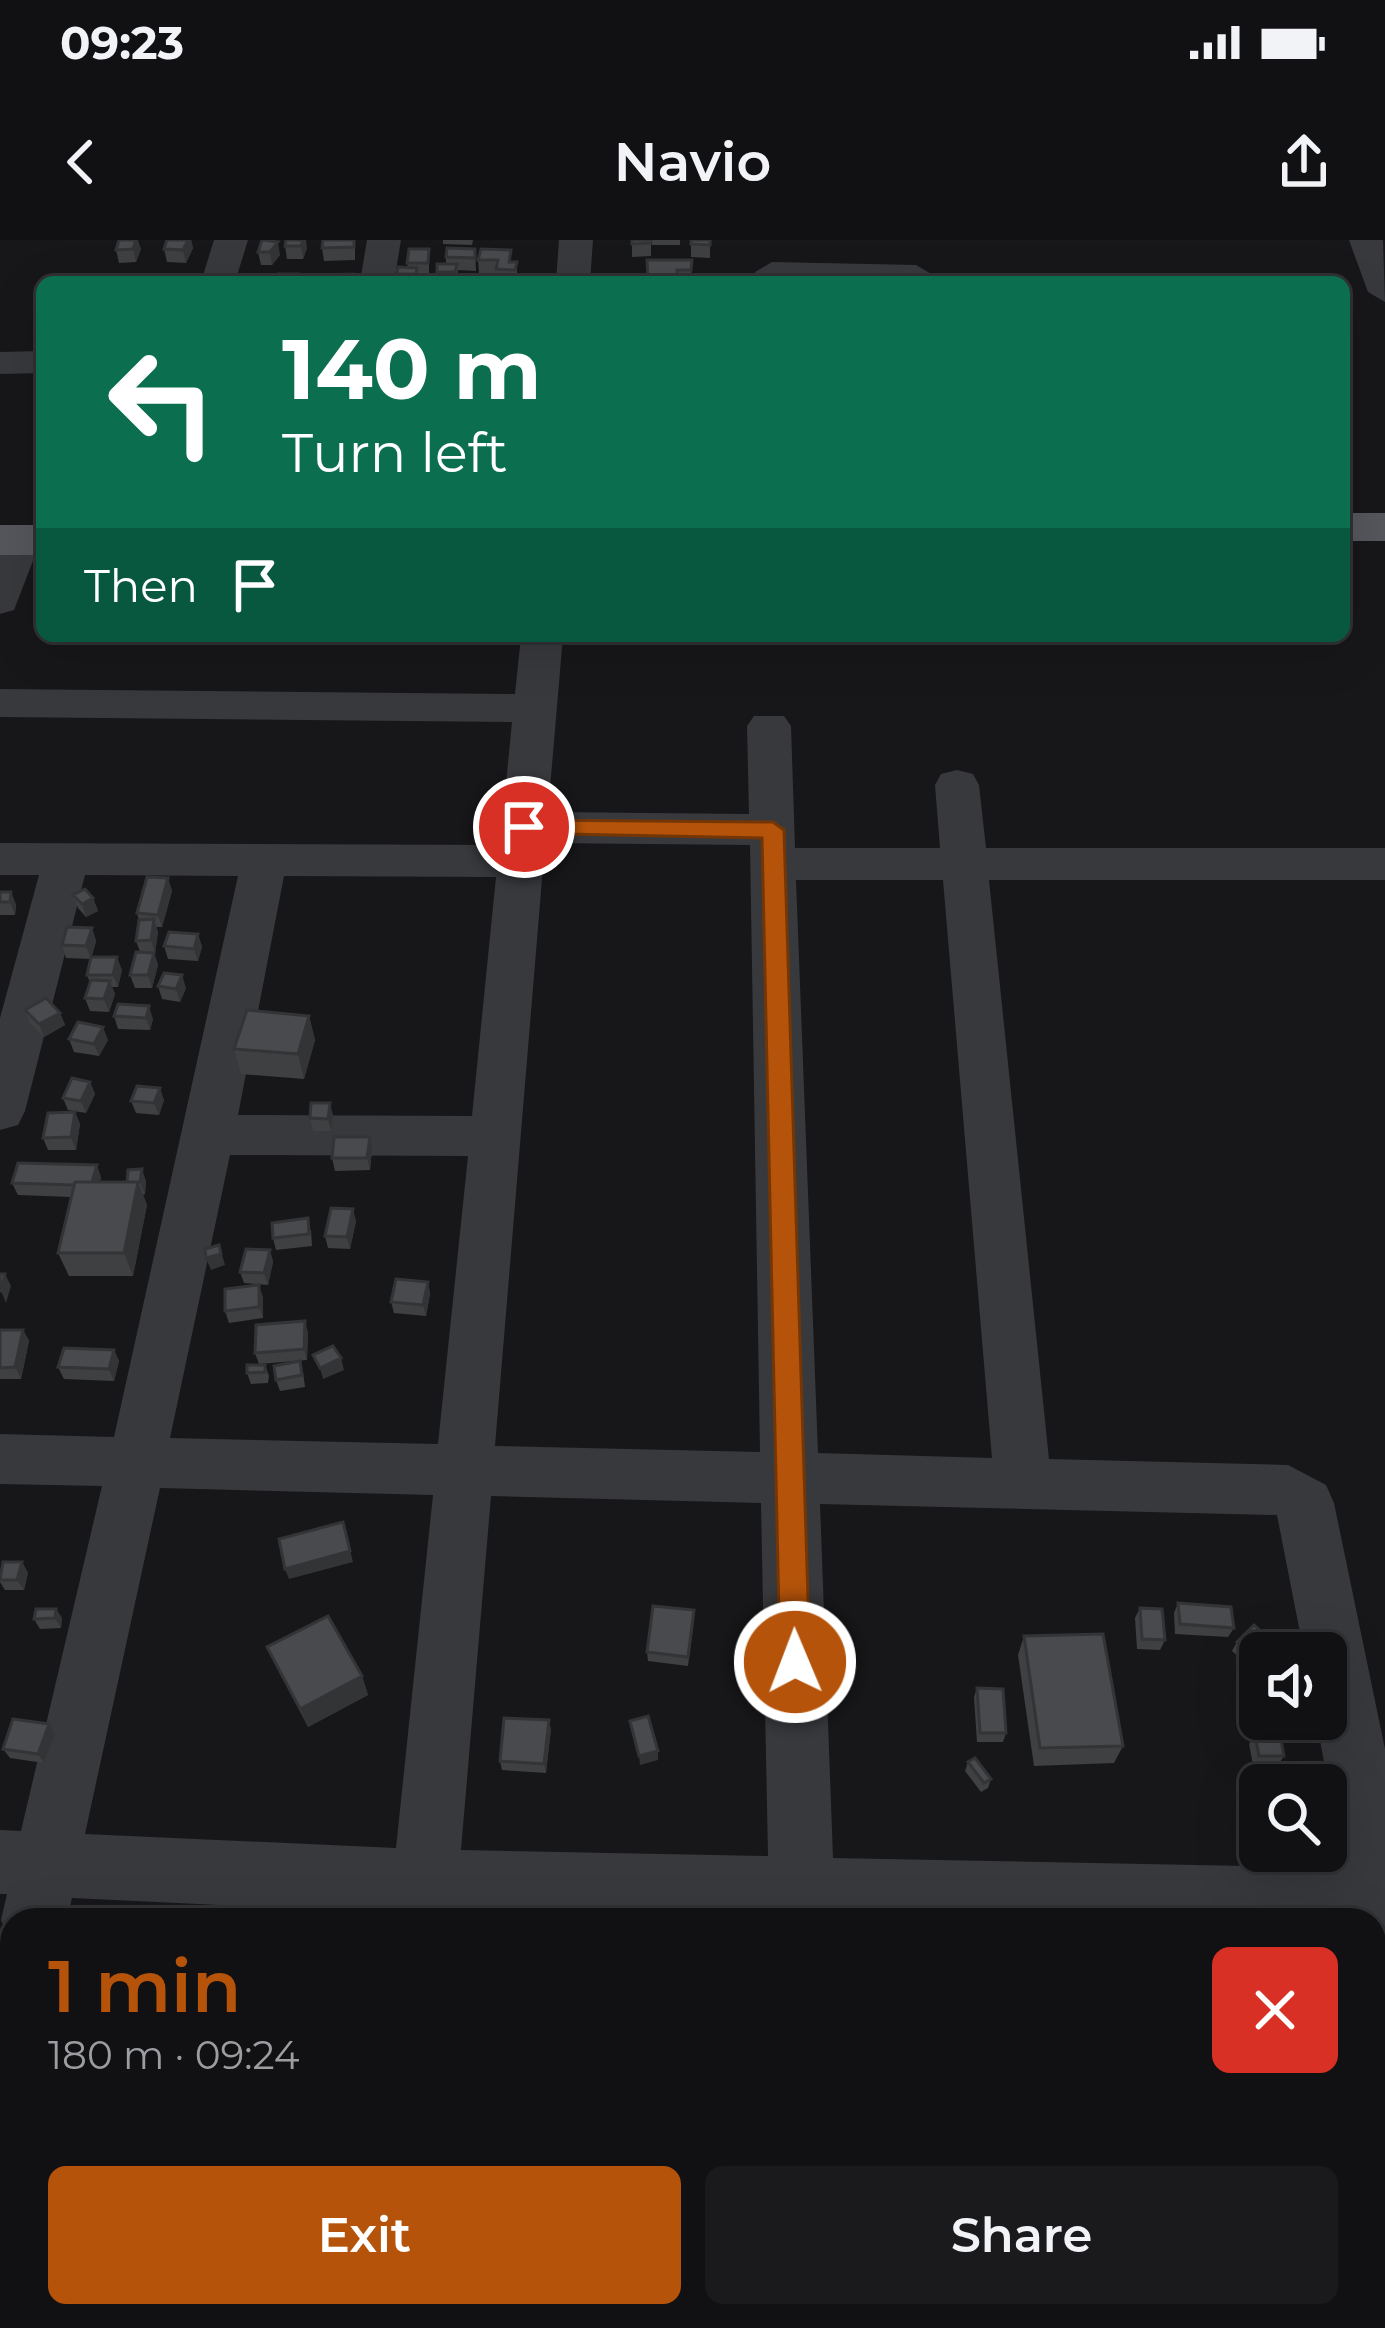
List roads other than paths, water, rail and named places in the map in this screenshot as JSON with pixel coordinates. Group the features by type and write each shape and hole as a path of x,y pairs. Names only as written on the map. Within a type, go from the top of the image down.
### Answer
{"main road":[{"path":"1350,527 1385,526"}],"street":[{"path":"220,276 232,240"},
{"path":"378,276 384,240"},
{"path":"573,276 576,240"},
{"path":"1366,240 1385,292"},
{"path":"772,265 915,266"},
{"path":"0,363 36,362"},
{"path":"0,601 21,540"},
{"path":"423,1901 542,642"},
{"path":"0,703 536,708"},
{"path":"770,726 801,1905"},
{"path":"957,784 1024,1486"},
{"path":"0,859 265,857 523,844 774,847 968,868 1385,864"},
{"path":"0,1111 67,857"},
{"path":"0,1459 134,1459 1288,1490 1303,1498 1385,1904 423,1901 27,1882 134,1459 212,1135 265,857"},
{"path":"212,1135 494,1136"}]}
